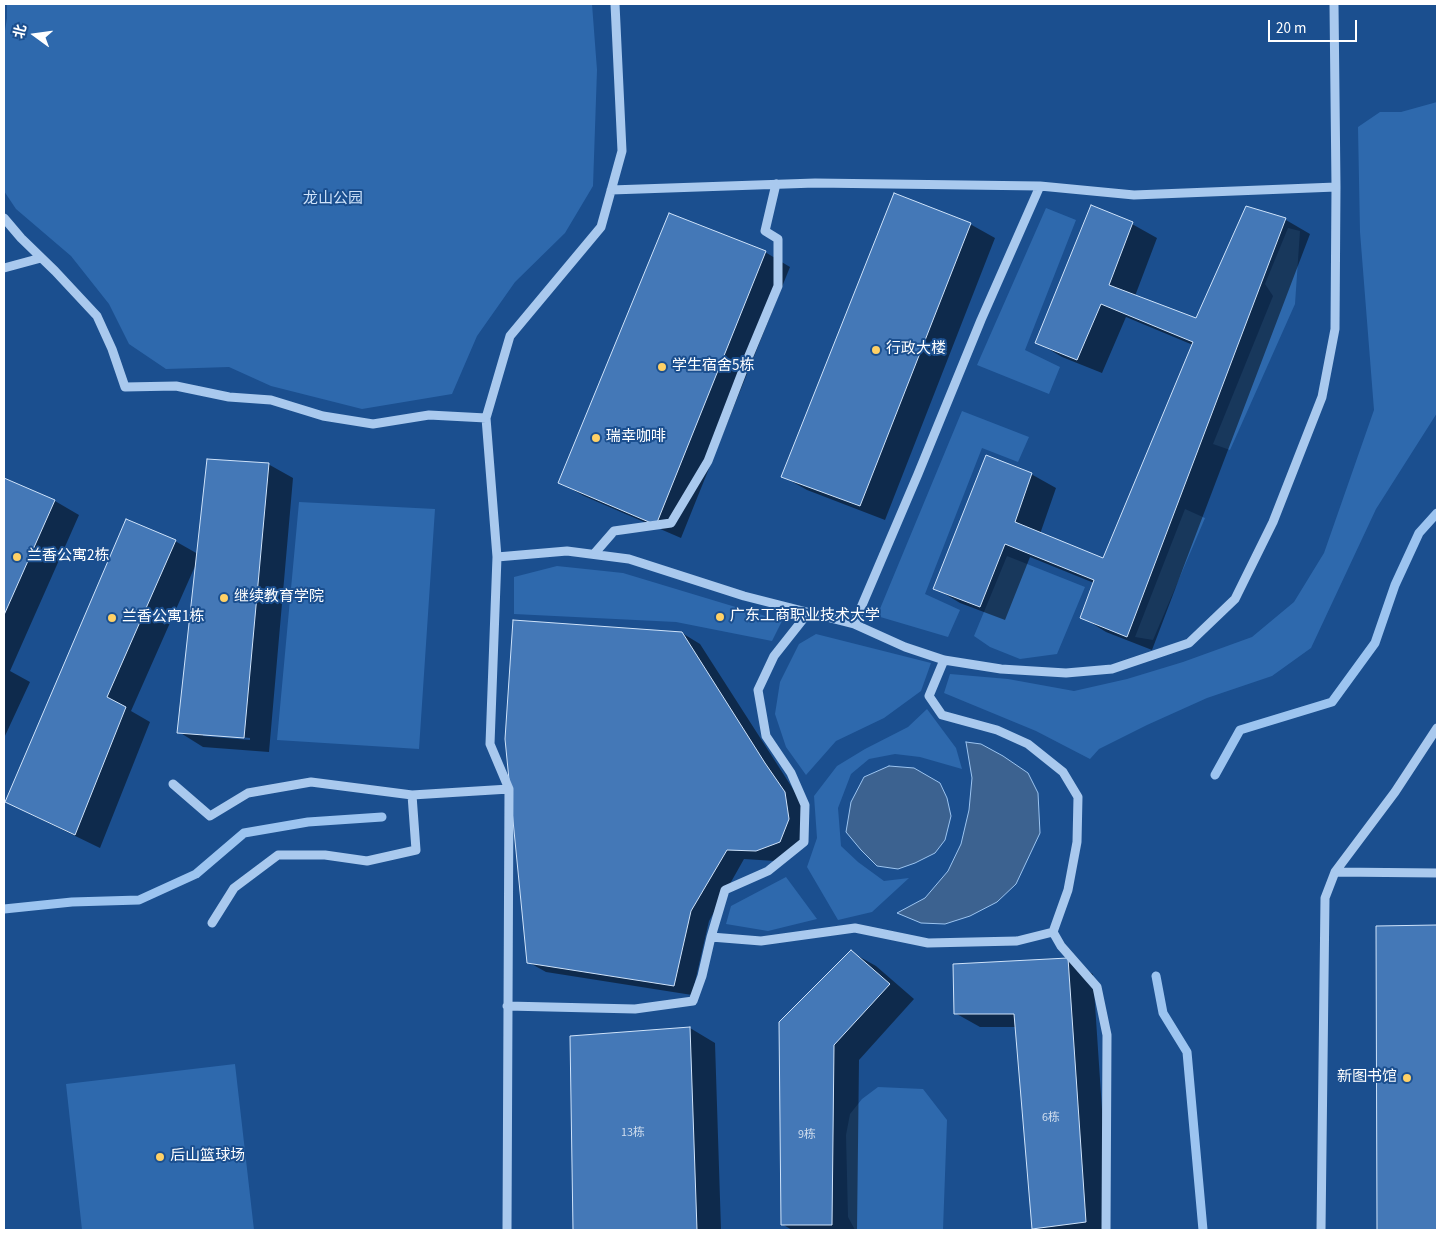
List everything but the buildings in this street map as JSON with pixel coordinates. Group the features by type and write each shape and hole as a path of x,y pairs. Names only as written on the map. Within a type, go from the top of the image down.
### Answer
{"street":[{"path":"507,1230 509,789 490,744 497,557 486,418 510,336 601,227 622,151 615,4"},
{"path":"497,557 567,551 629,559 744,596 854,624 905,647 944,660 1001,669 1066,673 1112,669 1189,643 1235,599 1273,522 1322,397 1335,329 1334,4"},
{"path":"611,190 815,183 1040,186 1134,194 1336,187"},
{"path":"594,554 614,532 671,523 708,462 778,286 778,239 765,231 776,184"},
{"path":"854,624 981,320 1040,186"},
{"path":"4,218 97,316 112,349 125,387 176,386 229,396 271,400 322,416 373,424 429,415 486,418"},
{"path":"4,268 41,258"},
{"path":"507,1006 635,1009 693,1001 702,976 711,936 725,890 768,871 804,842 805,805 791,773 766,736 758,690 774,656 808,613"},
{"path":"944,660 929,696 942,715 997,730 1028,744 1063,772 1078,797 1078,842 1068,890 1053,932 1061,946 1097,987 1107,1035 1106,1230"},
{"path":"1321,1230 1325,898 1335,872 1395,792 1437,728"},
{"path":"173,784 210,816 248,793 311,782 412,795 509,789"},
{"path":"212,923 234,888 278,855 325,855 367,861 416,850 412,795"},
{"path":"1335,872 1437,873"},
{"path":"711,936 761,941 855,928 928,943 1017,940 1053,932"}],"green space":[{"name":"龙山公园","path":"7,4 592,4 597,70 593,186 565,233 515,282 477,336 452,394 362,409 271,386 229,367 166,369 129,344 109,304 71,256 16,209 4,191 4,37"},
{"path":"1437,102 1437,413 1376,509 1311,648 1272,676 1207,698 1147,725 1099,749 1090,759 1036,731 944,693 950,674 1008,679 1074,691 1127,679 1183,662 1252,637 1294,602 1324,553 1374,410 1360,232 1358,127 1380,112 1401,112"},
{"path":"1046,208 1076,220 1025,350 1060,367 1049,394 977,365"},
{"path":"1288,228 1300,231 1295,304 1230,450 1213,444 1273,296 1265,284"},
{"path":"962,411 1029,437 1018,462 982,448 925,594 960,610 948,637 877,616"},
{"path":"299,502 435,509 419,749 277,740"},
{"path":"1185,509 1205,518 1153,640 1135,637"},
{"path":"1007,556 1085,587 1057,654 1020,659 990,647 974,636"},
{"path":"557,566 623,573 782,621 772,641 676,622 514,614 514,577"},
{"path":"816,634 931,663 921,691 884,718 836,741 806,775 786,747 775,714 780,682 799,644"},
{"path":"927,709 956,748 962,769 920,757 895,754 869,759 851,774 838,808 841,846 858,862 884,881 909,878 872,912 838,920 807,867 817,838 814,796 837,766 908,727"},
{"path":"786,877 817,919 768,931 726,924 731,906"},
{"name":"后山篮球场","path":"235,1064 254,1230 82,1230 66,1084"},
{"path":"878,1087 923,1089 947,1120 943,1230 855,1230 848,1217 846,1135 850,1114 862,1099"}],"shaded area":[{"path":"966,742 981,744 1028,773 1038,793 1040,833 1016,884 997,902 970,916 945,924 921,923 897,913 925,898 948,871 961,844 969,810 972,778"},
{"path":"889,766 914,768 940,783 947,798 951,816 945,840 935,853 898,869 877,866 846,832 851,802 864,777"}],"waterway":[{"path":"1215,775 1240,730 1332,702 1375,643 1395,585 1419,533 1437,513"},
{"path":"4,909 72,902 139,900 196,874 244,833 308,822 382,817"},
{"path":"1156,976 1163,1013 1187,1052 1203,1230"}],"place":[{"name":"行政大楼","path":"876,350"},
{"name":"学生宿舍5栋","path":"662,367"},
{"name":"瑞幸咖啡","path":"596,438"},
{"name":"兰香公寓2栋","path":"17,557"},
{"name":"继续教育学院","path":"224,598"},
{"name":"广东工商职业技术大学","path":"720,617"},
{"name":"兰香公寓1栋","path":"112,618"},
{"name":"新图书馆","path":"1407,1078"},
{"name":"后山篮球场","path":"160,1157"}]}
